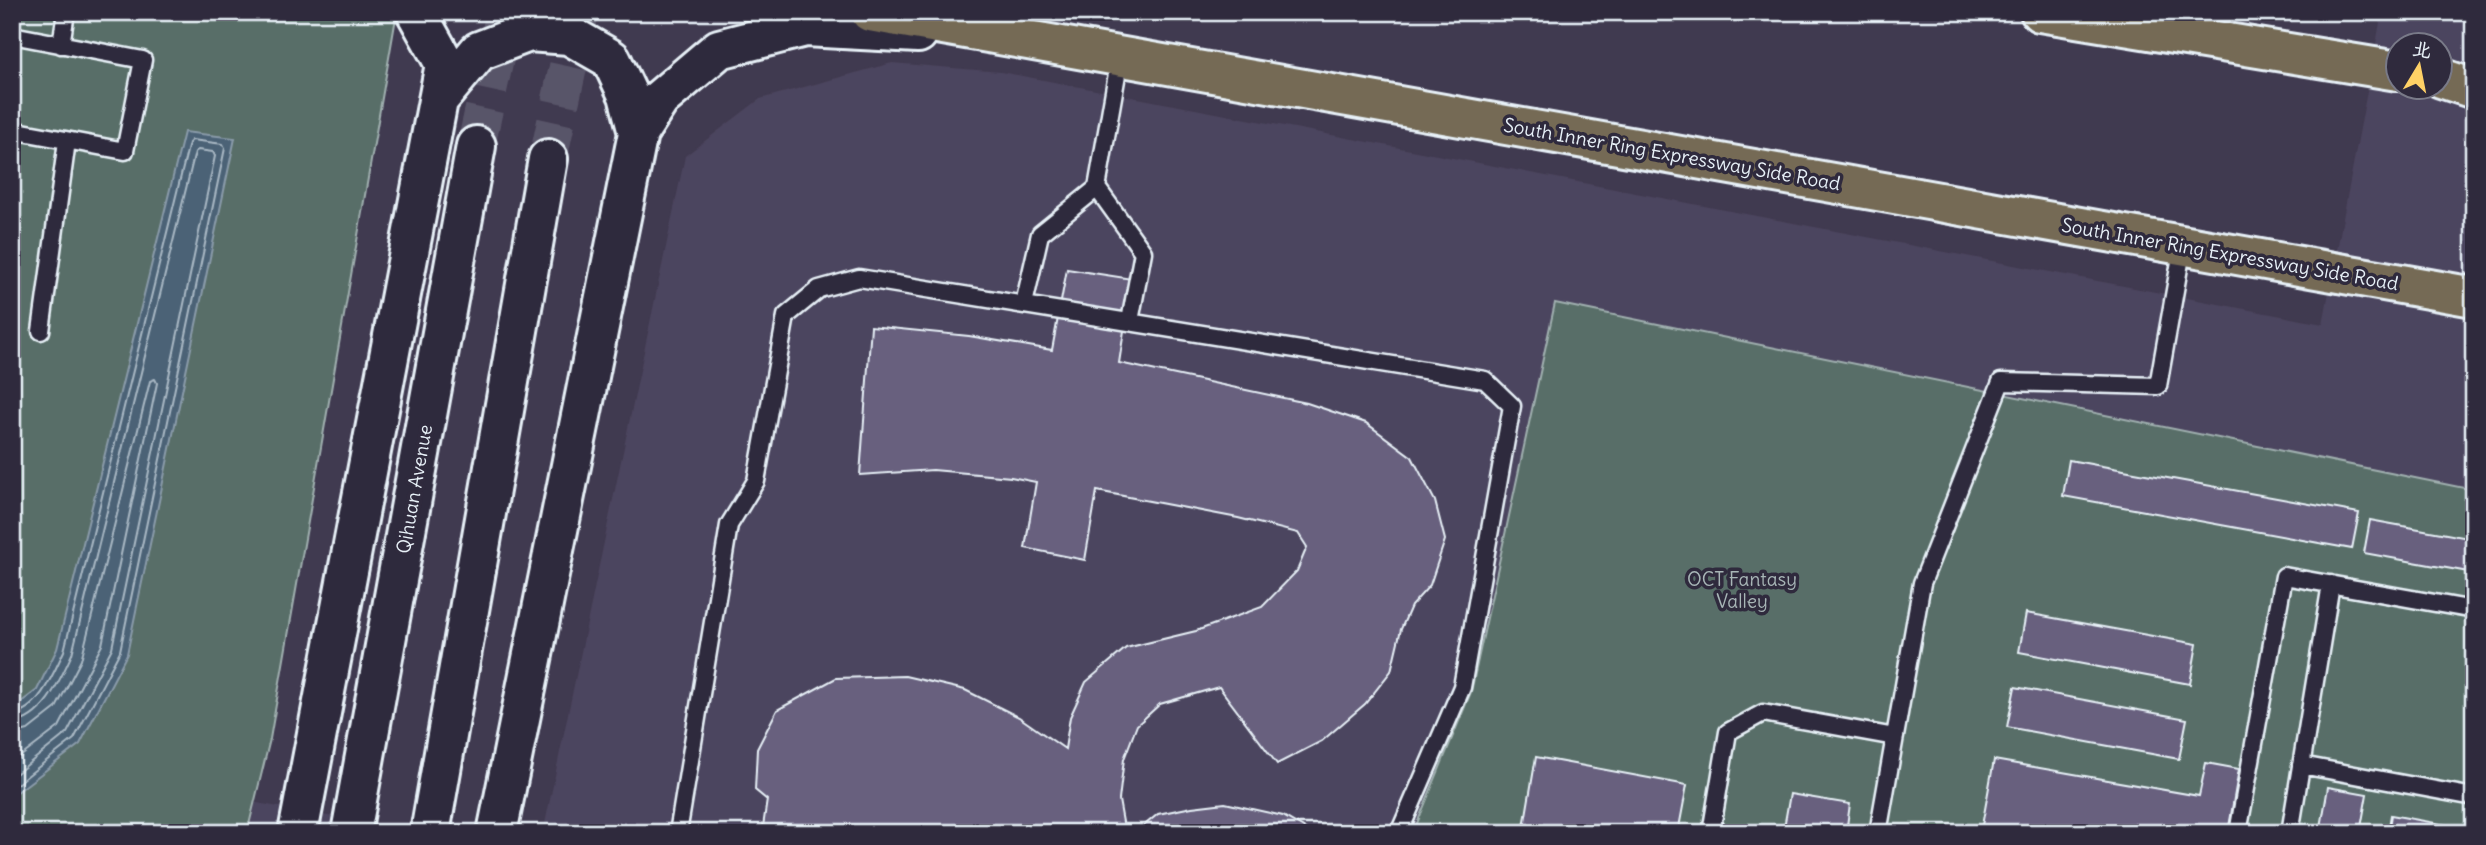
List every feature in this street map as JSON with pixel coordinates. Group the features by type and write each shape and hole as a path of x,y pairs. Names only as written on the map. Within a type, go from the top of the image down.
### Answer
{"main road":[{"name":"South Inner Ring Expressway Side Road","path":"870,12 2474,297"},
{"path":"2040,12 2384,69"},
{"path":"2454,82 2474,87"}],"street":[{"path":"298,833 445,64 416,12"},
{"path":"497,833 638,133 660,99 719,49 805,27 1019,39"},
{"path":"438,100 479,51 529,32 569,36 611,58 628,95 638,133"},
{"name":"Qihuan Avenue","path":"351,833 476,146"},
{"path":"430,833 548,159"}],"lane":[{"path":"61,45 66,12"},
{"path":"12,35 143,60 125,151 12,130"},
{"path":"1024,304 1040,234 1097,188 1121,57"},
{"path":"41,331 67,141"},
{"path":"1097,188 1143,252 1130,321"},
{"path":"1878,833 1922,583 2001,382 2158,386 2183,245"},
{"path":"678,833 730,525 756,481 786,316 819,289 859,278 1485,380 1512,406 1462,687 1399,833"},
{"path":"2238,833 2284,576 2474,610"},
{"path":"2290,833 2331,584"},
{"path":"1711,833 1728,732 1763,713 1895,737"},
{"path":"2301,765 2474,797"}],"shaded area":[{"path":"2382,12 2474,12 2474,833 543,833 685,156 760,99 892,63 1001,72 2323,324"},
{"path":"241,800 421,833 40,833"}],"green space":[{"path":"12,12 397,12 270,739 247,833 12,833"},
{"name":"OCT Fantasy Valley","path":"1555,303 2474,490 2474,833 1413,833 1471,692"}],"water":[{"path":"184,132 235,138 127,654 80,744 12,796 12,709 37,690 57,649"}],"building":[{"path":"1067,269 1132,279 1119,363 1307,403 1366,423 1412,457 1435,501 1445,540 1430,585 1411,606 1401,629 1391,671 1365,704 1322,741 1277,764 1219,687 1160,704 1137,725 1124,759 1119,800 1125,833 762,833 767,800 755,790 757,749 777,710 836,678 905,676 965,690 1019,717 1065,749 1070,717 1086,682 1126,648 1196,631 1262,607 1297,571 1307,547 1298,533 1238,518 1097,491 1085,560 1025,548 1036,482 933,470 860,475 871,326 969,336 1052,350"},
{"path":"2069,460 2359,513 2352,549 2063,496"},
{"path":"2370,520 2474,539 2474,573 2364,553"},
{"path":"2026,613 2197,644 2190,684 2019,652"},
{"path":"2015,687 2187,719 2179,759 2007,727"},
{"path":"1536,757 1687,785 1678,833 1523,833"},
{"path":"1994,760 2199,796 2206,763 2239,769 2228,833 1991,833 1981,831"},
{"path":"2328,787 2367,794 2360,833 2320,833"},
{"path":"1790,794 1850,804 1846,833 1783,833"},
{"path":"1225,803 1283,816 1312,833 1135,833 1158,814"},
{"path":"2391,815 2474,830 2474,833 2388,833"}],"tunnel":[{"path":"476,146 505,12"},
{"path":"548,159 580,12"}]}
